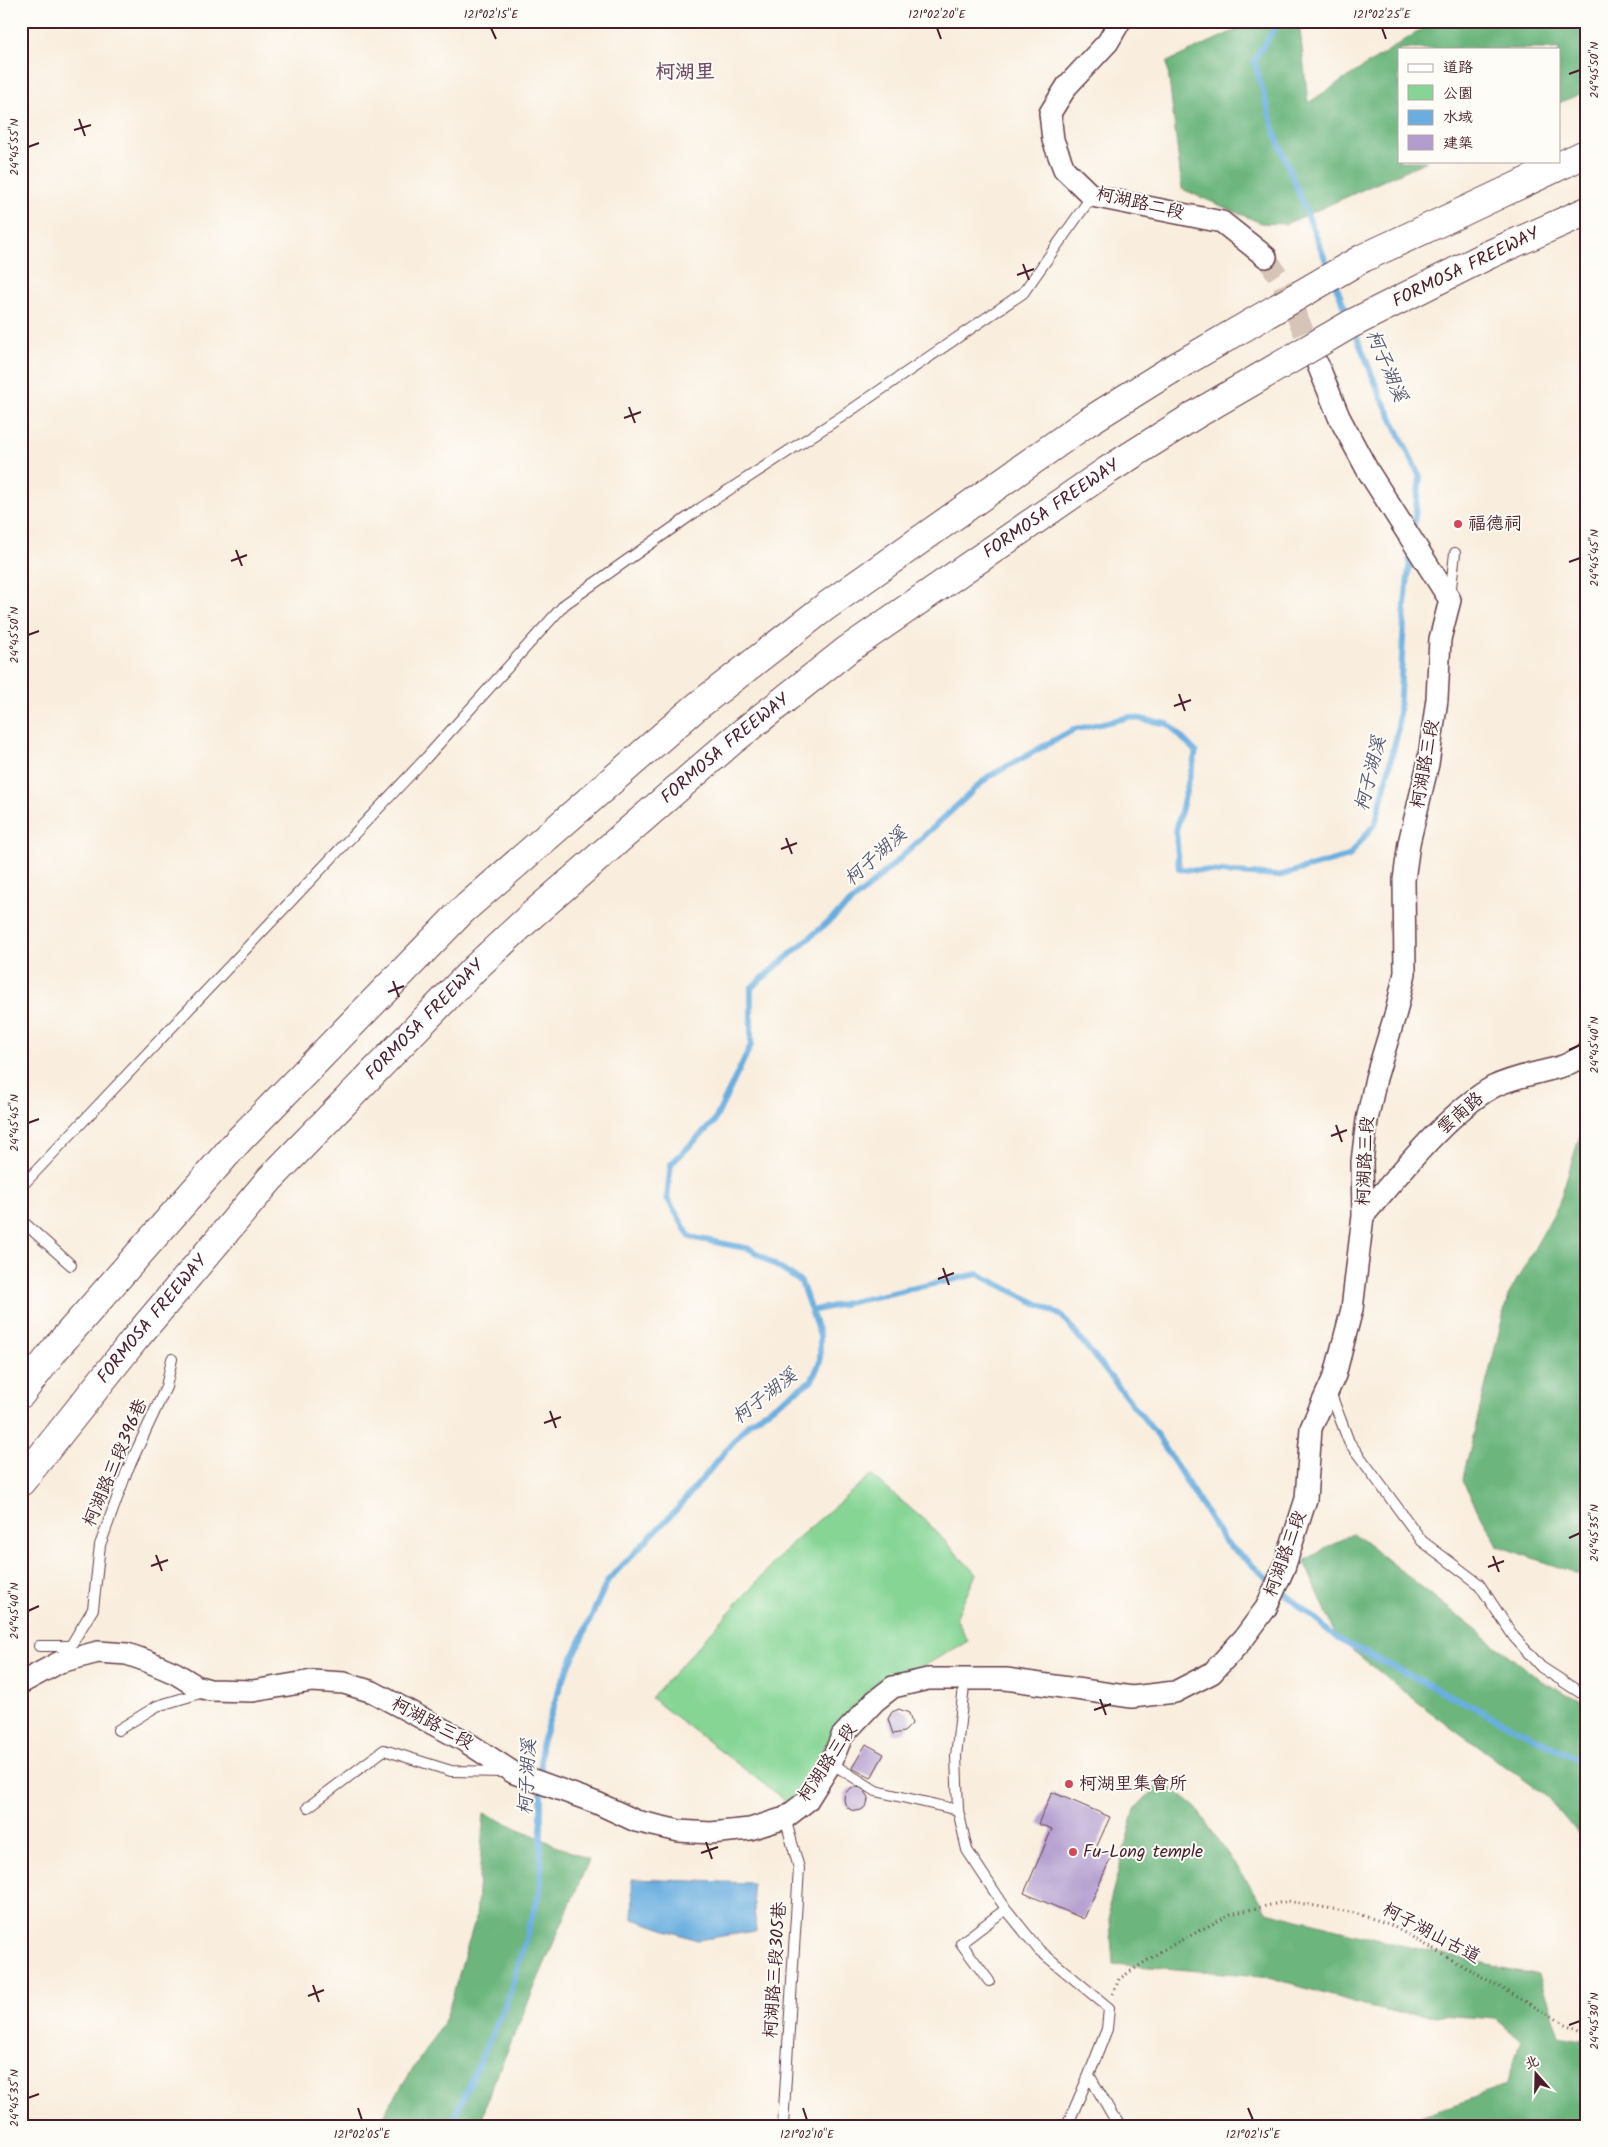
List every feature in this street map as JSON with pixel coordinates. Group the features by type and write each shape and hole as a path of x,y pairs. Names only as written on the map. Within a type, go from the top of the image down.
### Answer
{"highway":[{"path":"21,1394 56,1348 240,1140 462,911 695,708 825,607 1086,423 1169,371 1363,258 1587,153"},
{"name":"FORMOSA FREEWAY","path":"21,1482 134,1340 270,1179 474,970 532,915 732,741 847,650 1108,470 1195,415 1351,324 1488,255 1587,211"}],"street":[{"name":"柯湖路二段","path":"1120,21 1108,42 1068,86 1050,113 1053,140 1064,169 1092,196 1222,222 1266,257"},
{"path":"1318,365 1339,417 1375,482 1450,600"},
{"name":"柯湖路三段","path":"21,1684 65,1654 98,1652 127,1654 175,1673 196,1686 210,1690 253,1691 312,1681 344,1683 373,1692 463,1740 514,1773 597,1803 636,1821 679,1831 711,1833 750,1830 785,1818 807,1801 831,1763 842,1736 875,1701 893,1687 928,1679 1006,1679 1132,1698 1175,1692 1212,1672 1244,1638 1266,1608 1284,1568 1306,1499 1311,1428 1330,1391 1352,1309 1363,1216 1362,1162 1367,1120 1376,1078 1396,1012 1405,973 1404,880 1409,843 1428,764 1437,699 1440,639 1450,600"},
{"name":"雲南路","path":"1363,1216 1439,1132 1469,1105 1493,1088 1521,1077 1564,1066 1587,1054"}],"lane":[{"path":"21,1187 426,758 565,604 701,508 841,417 1023,293 1092,196"},
{"path":"1450,600 1455,553"},
{"path":"21,1220 71,1265"},
{"name":"柯湖路三段396巷","path":"65,1654 92,1608 100,1546 127,1471 166,1387 172,1359"},
{"path":"1330,1391 1349,1442 1422,1541 1479,1584 1514,1637 1541,1667 1587,1697"},
{"path":"39,1646 65,1654"},
{"path":"965,1678 956,1756 958,1810 967,1850 1006,1910 1039,1950 1108,2008 1107,2028 1067,2126"},
{"path":"118,1730 157,1706 210,1690"},
{"path":"308,1806 384,1750 451,1771 514,1773"},
{"path":"831,1763 876,1790 958,1810"},
{"name":"柯湖路三段305巷","path":"783,2126 799,1868 785,1818"},
{"path":"989,1981 961,1943 1006,1910"},
{"path":"1089,2075 1113,2116 1123,2126"}],"path":[{"name":"柯子湖山古道","path":"1108,2008 1119,1979 1163,1950 1231,1914 1288,1901 1355,1913 1389,1924 1565,2024 1587,2033"}],"green space":[{"path":"1255,21 1299,21 1308,103 1434,21 1587,21 1587,91 1560,103 1560,48 1398,48 1398,162 1425,162 1286,224 1261,223 1182,189 1167,62"},
{"path":"1582,1129 1587,1132 1587,1577 1498,1546 1462,1481 1508,1296 1558,1206"},
{"path":"871,1475 929,1524 976,1574 956,1618 968,1641 899,1680 855,1710 820,1752 794,1807 651,1698 793,1542"},
{"path":"1353,1533 1541,1681 1587,1704 1587,1844 1547,1796 1429,1711 1338,1639 1304,1561"},
{"path":"1162,1780 1196,1808 1267,1911 1392,1943 1539,1975 1559,2036 1587,2041 1587,2126 1395,2126 1506,2086 1521,2040 1496,2019 1386,2011 1261,1976 1113,1964 1109,1906 1135,1809"},
{"path":"484,1813 589,1860 491,2089 480,2126 376,2126 446,2018 476,1917"}],"water":[{"path":"632,1879 752,1883 756,1931 697,1940 633,1919"}],"building":[{"path":"899,1709 909,1713 912,1724 904,1732 893,1734 888,1719 892,1712"},
{"path":"866,1744 884,1754 871,1778 852,1768"},
{"path":"856,1787 861,1788 867,1794 867,1804 861,1810 856,1811 851,1810 845,1804 844,1799 845,1794 851,1788"},
{"name":"Fu-Long temple","path":"1052,1792 1110,1817 1096,1848 1112,1855 1084,1919 1024,1893 1052,1829 1038,1824"}],"waterway":[{"name":"柯子湖溪","path":"1280,21 1254,60 1276,136 1329,269"},
{"name":"柯子湖溪","path":"1334,281 1349,318"},
{"name":"柯子湖溪","path":"1354,330 1379,392 1420,477 1413,532"},
{"name":"柯子湖溪","path":"451,2126 509,1996 541,1887 541,1746 560,1686 608,1580 678,1508 749,1423 812,1380 820,1362 820,1336 801,1282 750,1249 690,1237 667,1198 671,1164 714,1122 751,1045 751,988 870,886 988,777 1073,730 1130,717 1168,724 1196,752 1176,831 1179,869 1278,876 1349,856 1376,822 1398,730 1405,603 1411,550"},
{"path":"811,1311 978,1274 1062,1316 1157,1435 1224,1541 1338,1639 1587,1764"}],"tunnel":[{"path":"1266,257 1281,280 1316,360"}],"place":[{"name":"福德祠","path":"1458,524"},
{"name":"柯湖里集會所","path":"1069,1784"},
{"name":"Fu-Long temple","path":"1073,1852"}],"district":[{"name":"柯湖里","path":"685,73"}]}
